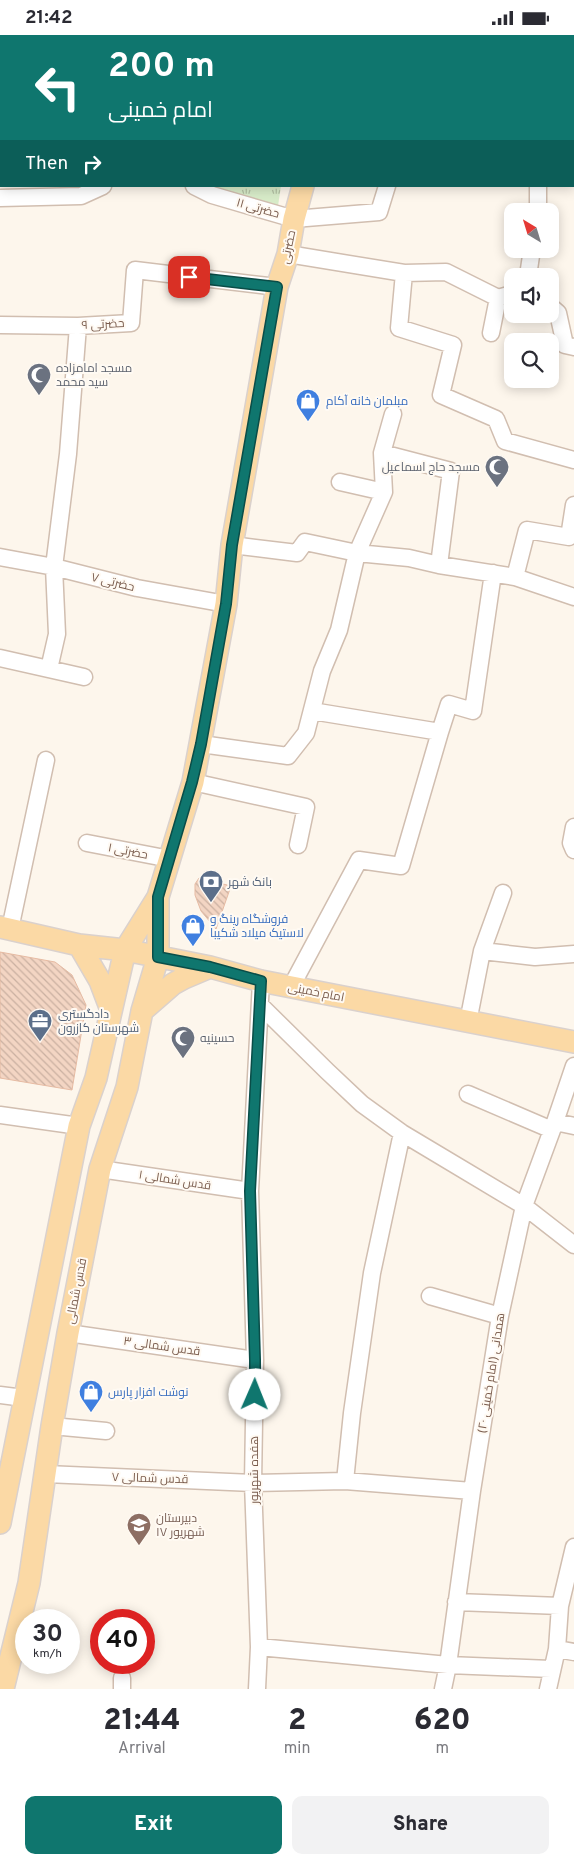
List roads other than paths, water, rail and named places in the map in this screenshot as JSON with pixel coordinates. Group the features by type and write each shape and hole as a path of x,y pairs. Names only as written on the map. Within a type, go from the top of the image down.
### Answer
{"main road":[{"name":"حضرتی","path":"158,897 192,782 201,744 226,604 232,545 277,287 288,253 294,219 303,187"},
{"path":"0,1522 79,1127 96,1078 125,950 158,897"},
{"name":"قدس شمالی","path":"3,1689 29,1583 52,1426 100,1169 127,1087 142,1011 158,957 158,897"},
{"name":"امام خمینی","path":"5,928 79,945 125,950 210,967 261,981 574,1042"},
{"path":"79,945 100,981 111,1011"},
{"path":"142,1011 173,985 210,967"}],"street":[{"path":"0,198 81,196 101,187"},
{"name":"حضرتی ۱۱","path":"198,187 294,219"},
{"path":"294,219 379,213 387,187"},
{"path":"538,187 538,203"},
{"path":"288,253 404,273 446,272 504,296"},
{"name":"حضرتی ۹","path":"0,325 78,326 131,323 135,270 277,287"},
{"path":"404,273 399,328 453,345 441,395 496,419 505,441 574,459"},
{"path":"491,333 504,299"},
{"path":"559,318 565,345 574,347"},
{"path":"49,669 57,634 54,567 68,454 78,326"},
{"path":"201,744 288,757 306,733 322,671 339,630 357,553 384,492 382,453 392,414"},
{"path":"382,453 451,471 439,565"},
{"path":"340,481 384,492"},
{"path":"515,577 527,530 569,537 574,505"},
{"path":"232,545 297,553 305,542 357,553 409,558 439,565 515,577 574,597"},
{"name":"حضرتی ۷","path":"0,557 54,567 137,589 226,604"},
{"path":"291,987 360,860 402,866 449,704 473,711 493,573"},
{"path":"0,657 84,677"},
{"path":"312,711 440,732"},
{"path":"5,928 46,760"},
{"path":"192,782 306,807 298,845"},
{"path":"574,827 571,843 574,850"},
{"name":"حضرتی ۱","path":"86,843 170,859"},
{"path":"468,1022 482,951 503,893"},
{"path":"482,951 535,957 574,955"},
{"name":"هفده شهریور","path":"258,1689 253,1483 255,1360 250,1191 261,981"},
{"path":"260,1005 362,1104 402,1133 524,1206 574,1245"},
{"name":"همدانی (امام خمینی ۲۰)","path":"443,1689 500,1316 524,1206 574,1066"},
{"path":"468,1094 554,1126 574,1127"},
{"path":"0,1115 79,1127"},
{"path":"345,1481 352,1413 372,1273 402,1133"},
{"name":"قدس شمالی ۱","path":"100,1169 250,1191"},
{"path":"430,1296 500,1316"},
{"name":"۳ قدس شمالی","path":"68,1333 255,1360"},
{"path":"0,1395 24,1398"},
{"path":"52,1426 106,1431"},
{"name":"۷ قدس شمالی","path":"46,1474 253,1483 345,1481 472,1491"},
{"path":"548,1689 574,1547"},
{"path":"456,1602 566,1599"},
{"path":"258,1647 448,1665 551,1669"},
{"path":"556,1649 574,1652"}],"place":[{"name":"مسجد امامزاده سید محمد","path":"39,396"},
{"name":"مبلمان خانه آکام","path":"308,422"},
{"name":"مسجد حاج اسماعیل","path":"497,488"},
{"name":"بانک شهر","path":"211,903"},
{"name":"فروشگاه رینگ و لاستیک میلاد شکیبا","path":"193,947"},
{"name":"دادگستری شهرستان کازرون","path":"40,1042"},
{"name":"حسینیه","path":"183,1059"},
{"name":"نوشت افزار پارس","path":"91,1413"},
{"name":"دبیرستان ۱۷ شهریور","path":"139,1546"}]}
